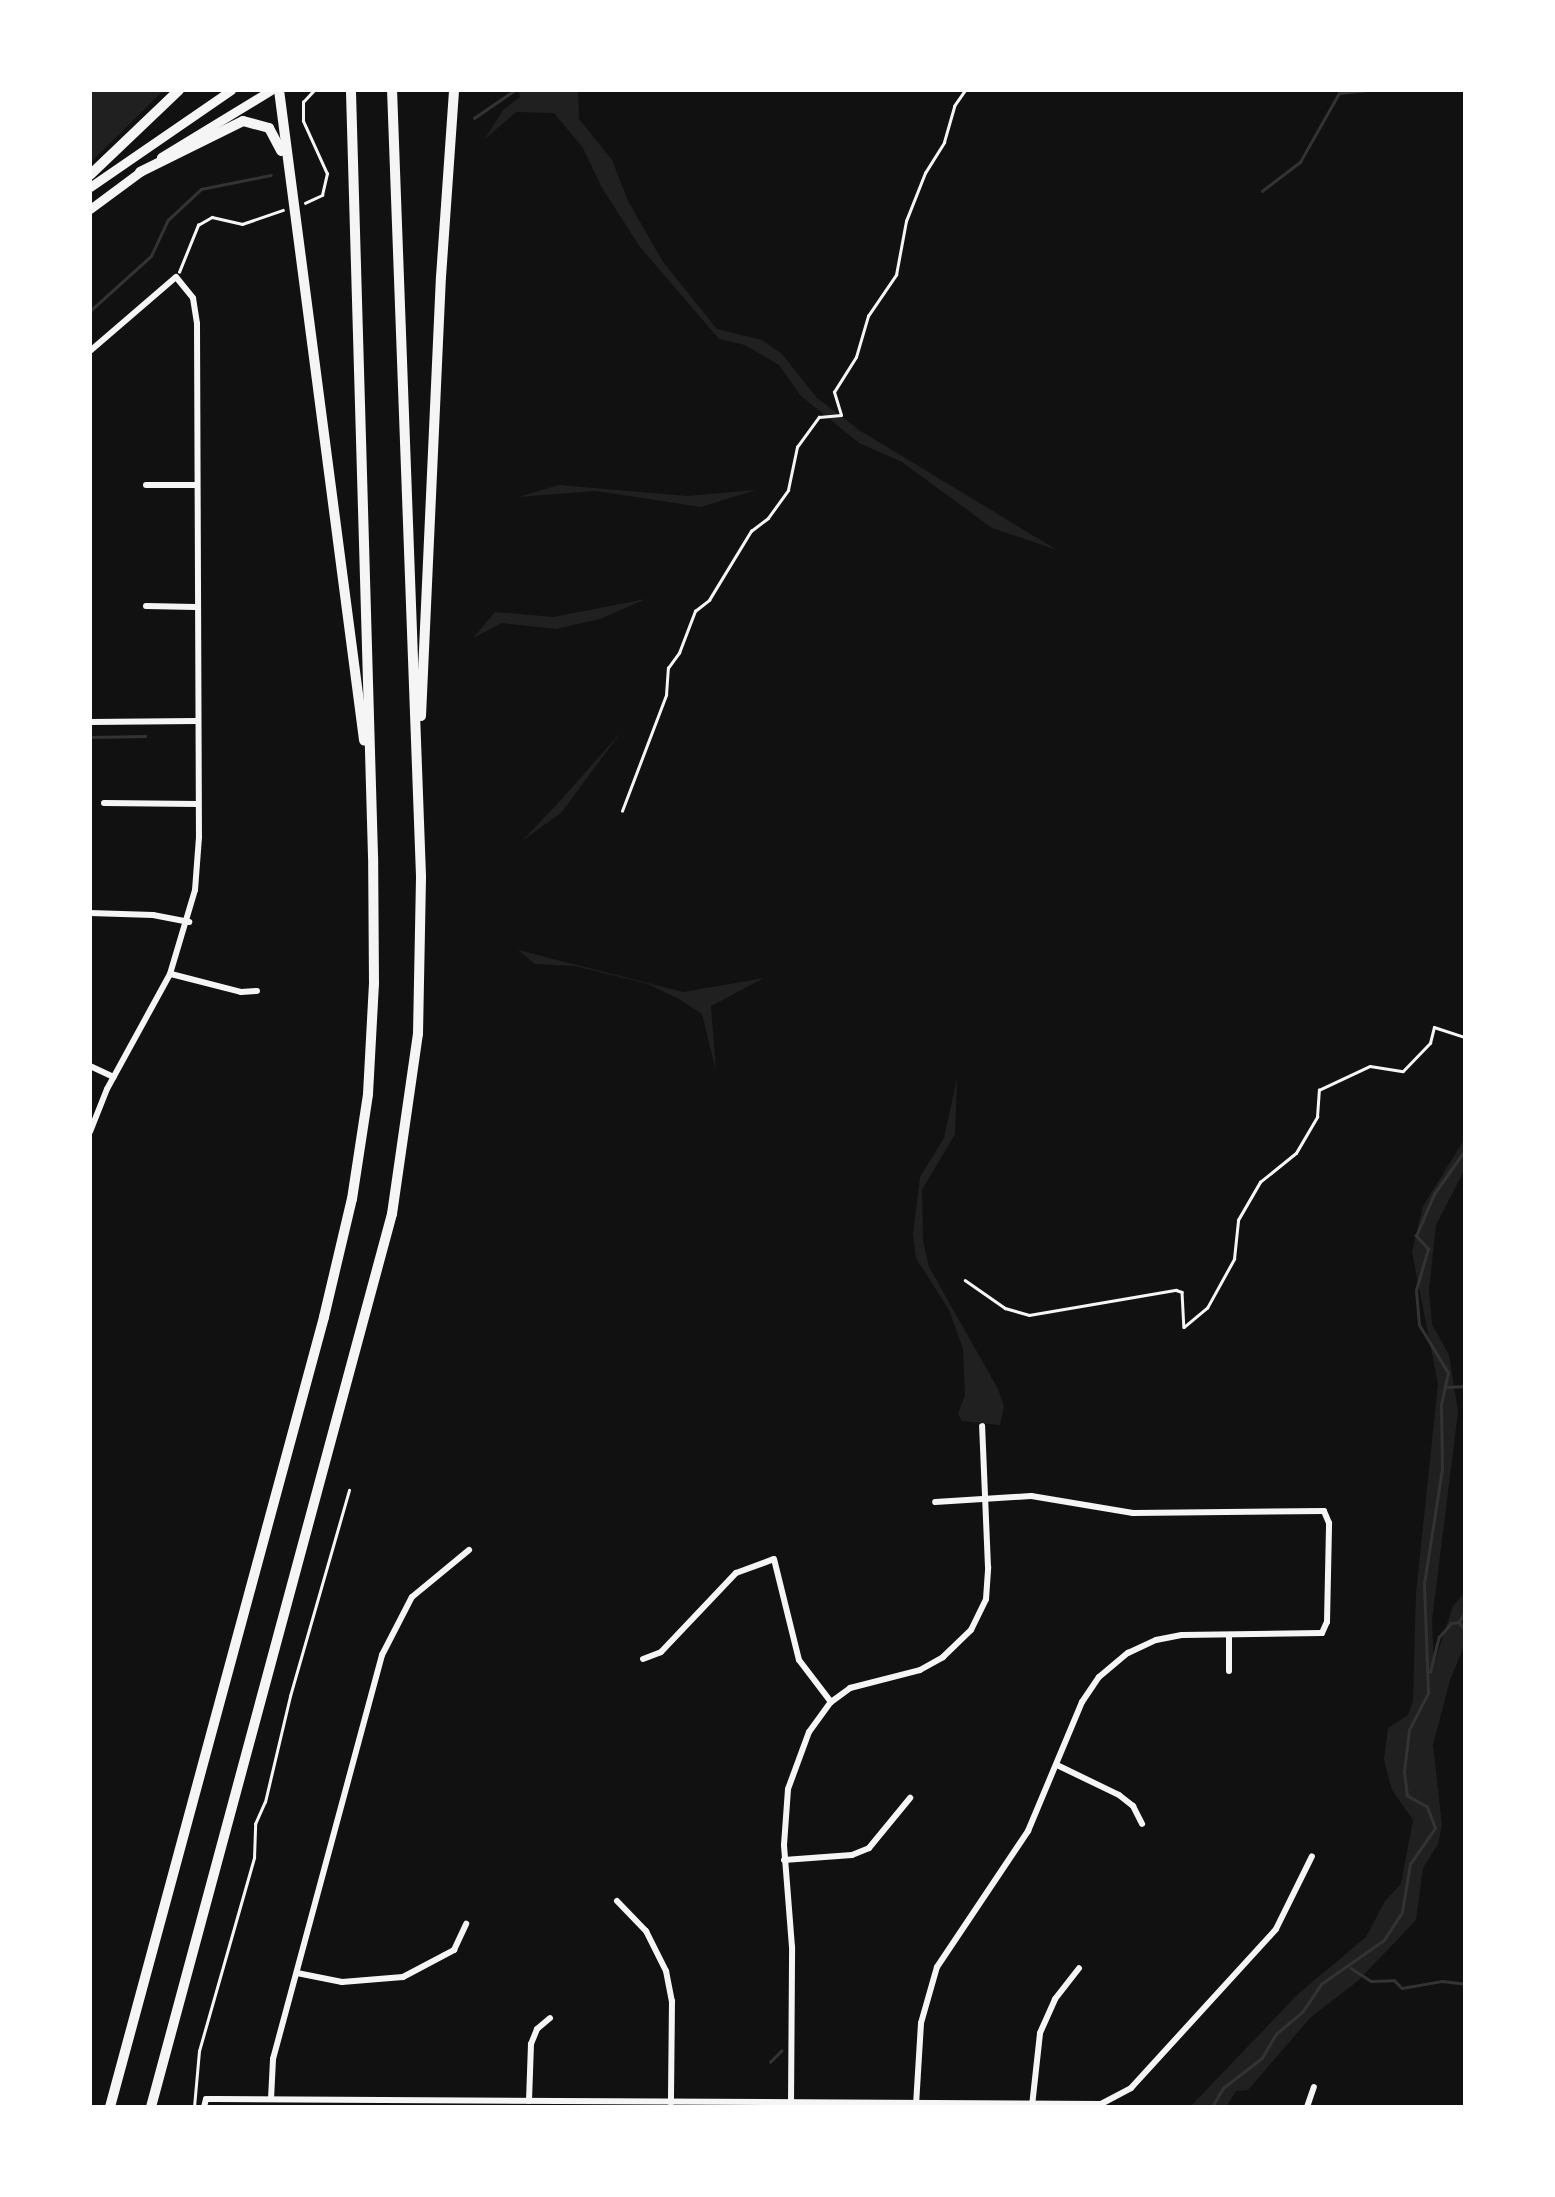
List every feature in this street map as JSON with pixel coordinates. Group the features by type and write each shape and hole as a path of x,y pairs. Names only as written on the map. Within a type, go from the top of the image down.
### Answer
{"highway":[{"path":"90,175 179,90"},
{"path":"279,90 370,786"},
{"path":"110,2107 324,1318 352,1200 373,1032 352,90"},
{"path":"151,2107 392,1214 418,1034 418,777 392,90"},
{"path":"418,777 440,277 454,90"},
{"path":"140,172 230,124 249,121 264,125 275,135 290,182"}],"main road":[{"path":"90,186 231,90"},
{"path":"90,209 140,172 270,90"}],"street":[{"path":"90,352 176,277 193,298 198,324 197,866 189,922 170,974 114,1076 90,1132"},
{"path":"146,485 196,485"},
{"path":"146,606 196,607"},
{"path":"90,722 196,721"},
{"path":"104,804 198,804"},
{"path":"90,913 189,922"},
{"path":"170,974 241,992 256,991"},
{"path":"90,1066 114,1076"},
{"path":"791,2105 792,1947 784,1860 788,1789 809,1732 831,1702 850,1688 920,1670 943,1656 971,1630 986,1599 982,1426"},
{"path":"916,2106 918,2041 937,1967 1028,1831 1059,1766 1082,1702 1114,1663 1156,1640 1322,1633 1327,1622 1329,1523 1324,1512 1133,1513 1031,1496 982,1496 934,1502"},
{"path":"271,2099 273,2059 390,1633 400,1612 428,1580 469,1550"},
{"path":"643,1660 662,1652 736,1573 774,1560 800,1660 831,1702"},
{"path":"1229,1635 1229,1671"},
{"path":"1059,1766 1119,1795 1134,1806 1142,1824"},
{"path":"784,1860 852,1855 869,1848 910,1798"},
{"path":"205,2103 271,2099 589,2105 1102,2104 1131,2088 1276,1929 1312,1856"},
{"path":"617,1901 646,1931 670,1986 671,2103"},
{"path":"297,1973 342,1982 403,1976 454,1950 466,1924"},
{"path":"1032,2106 1040,2033 1055,2000 1079,1968"},
{"path":"528,2101 531,2044 536,2029 550,2018"},
{"path":"1308,2107 1314,2087"}],"path":[{"path":"176,277 198,225 212,217 242,224 322,195 328,174 303,121 302,102 314,90"},
{"path":"622,811 666,695 668,668 679,654 695,611 709,600 751,531 768,518 788,490 796,447 819,417 842,415 834,392 848,375 868,316 896,275 906,221 925,173 944,142 954,106 965,90"},
{"path":"965,1280 1006,1308 1029,1315 1176,1290 1182,1292 1184,1326 1207,1308 1234,1259 1238,1220 1260,1182 1296,1153 1317,1117 1319,1090 1370,1066 1403,1072 1430,1044 1434,1027 1465,1036"},
{"path":"194,2107 200,2051 254,1858 255,1824 265,1802 290,1696 350,1490"}],"shaded area":[{"path":"90,90 164,90 90,163"},
{"path":"518,90 578,90 579,119 612,160 628,201 663,262 717,329 762,340 782,354 817,398 859,430 1057,550 992,528 902,462 859,443 801,396 779,365 745,345 719,339 640,247 602,188 583,148 554,113 516,112 484,140 503,110 520,97"},
{"path":"559,485 687,496 756,490 701,507 596,491 518,497"},
{"path":"646,599 600,619 556,629 502,623 473,638 495,612 553,617"},
{"path":"622,731 561,813 522,841 559,802"},
{"path":"518,950 683,992 764,978 711,1006 716,1071 702,1014 679,999 648,984 575,966 535,964"},
{"path":"957,1078 955,1134 922,1190 923,1241 929,1267 998,1389 1004,1406 1000,1425 962,1421 958,1414 965,1395 963,1349 949,1310 916,1258 913,1234 920,1177 944,1138"},
{"path":"1465,1129 1465,1169 1436,1225 1429,1290 1432,1324 1449,1355 1458,1412 1432,1620 1434,1664 1453,1606 1465,1592 1465,1644 1450,1680 1433,1745 1442,1825 1438,1844 1423,1868 1416,1920 1359,1980 1311,2017 1248,2090 1236,2091 1226,2107 1190,2107 1298,1994 1366,1937 1385,1901 1401,1884 1413,1820 1392,1790 1384,1760 1388,1728 1408,1715 1413,1701 1416,1593 1438,1384 1412,1252 1423,1206 1464,1140"}],"waterway":[{"path":"474,118 515,90"},
{"path":"1262,191 1300,162 1339,93 1368,90"},
{"path":"90,311 151,256 168,220 201,189 271,175"},
{"path":"90,737 145,736"},
{"path":"1212,2107 1223,2088 1262,2058 1276,2034 1303,2011 1321,1984 1384,1940 1402,1912 1410,1864 1435,1828 1427,1807 1407,1796 1404,1772 1409,1730 1428,1693 1424,1584 1442,1469 1441,1405 1448,1373 1419,1325 1416,1290 1428,1249 1416,1236 1434,1194 1465,1150"},
{"path":"1447,1387 1465,1386"},
{"path":"1459,1622 1465,1611"},
{"path":"1430,1672 1439,1637 1451,1623 1459,1622 1465,1630"},
{"path":"1351,1968 1371,1981 1394,1980 1402,1988 1442,1981 1465,1984"},
{"path":"770,2062 781,2051"}]}
